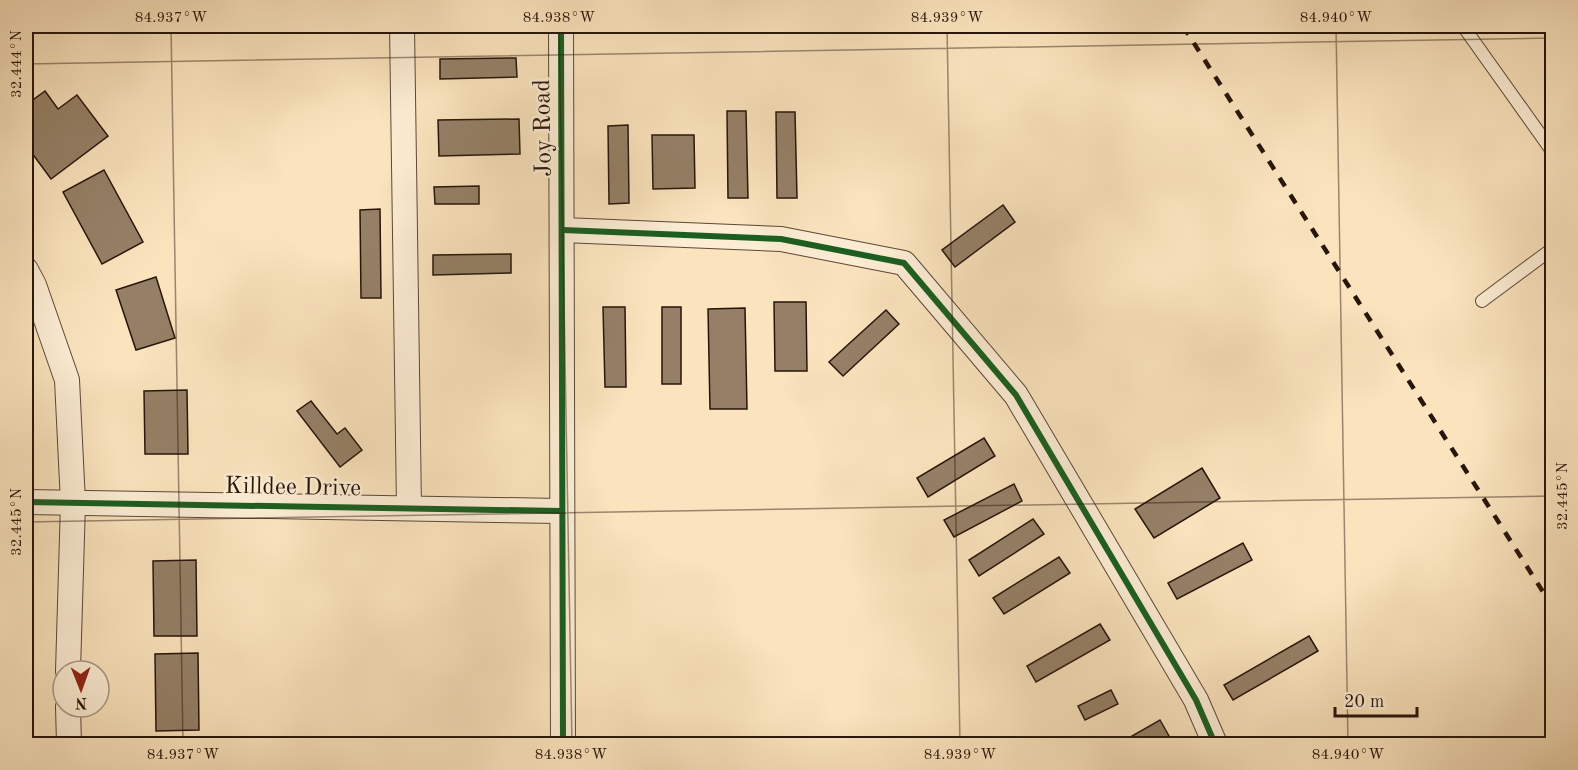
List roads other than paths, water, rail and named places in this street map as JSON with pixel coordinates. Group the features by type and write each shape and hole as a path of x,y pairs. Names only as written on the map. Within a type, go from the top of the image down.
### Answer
{"street":[{"path":"402,26 409,508"},
{"name":"Joy Road","path":"561,26 563,230 560,511 563,744"},
{"path":"563,230 781,238 904,262 1016,395 1196,700 1215,744"},
{"path":"26,270 34,285 67,380 73,503 68,659"},
{"name":"Killdee Drive","path":"26,502 560,511"},
{"path":"68,719 69,744"}],"lane":[{"path":"1463,26 1552,151"},
{"path":"1482,301 1552,249"}],"railway":[{"path":"1183,26 1552,606"}]}
